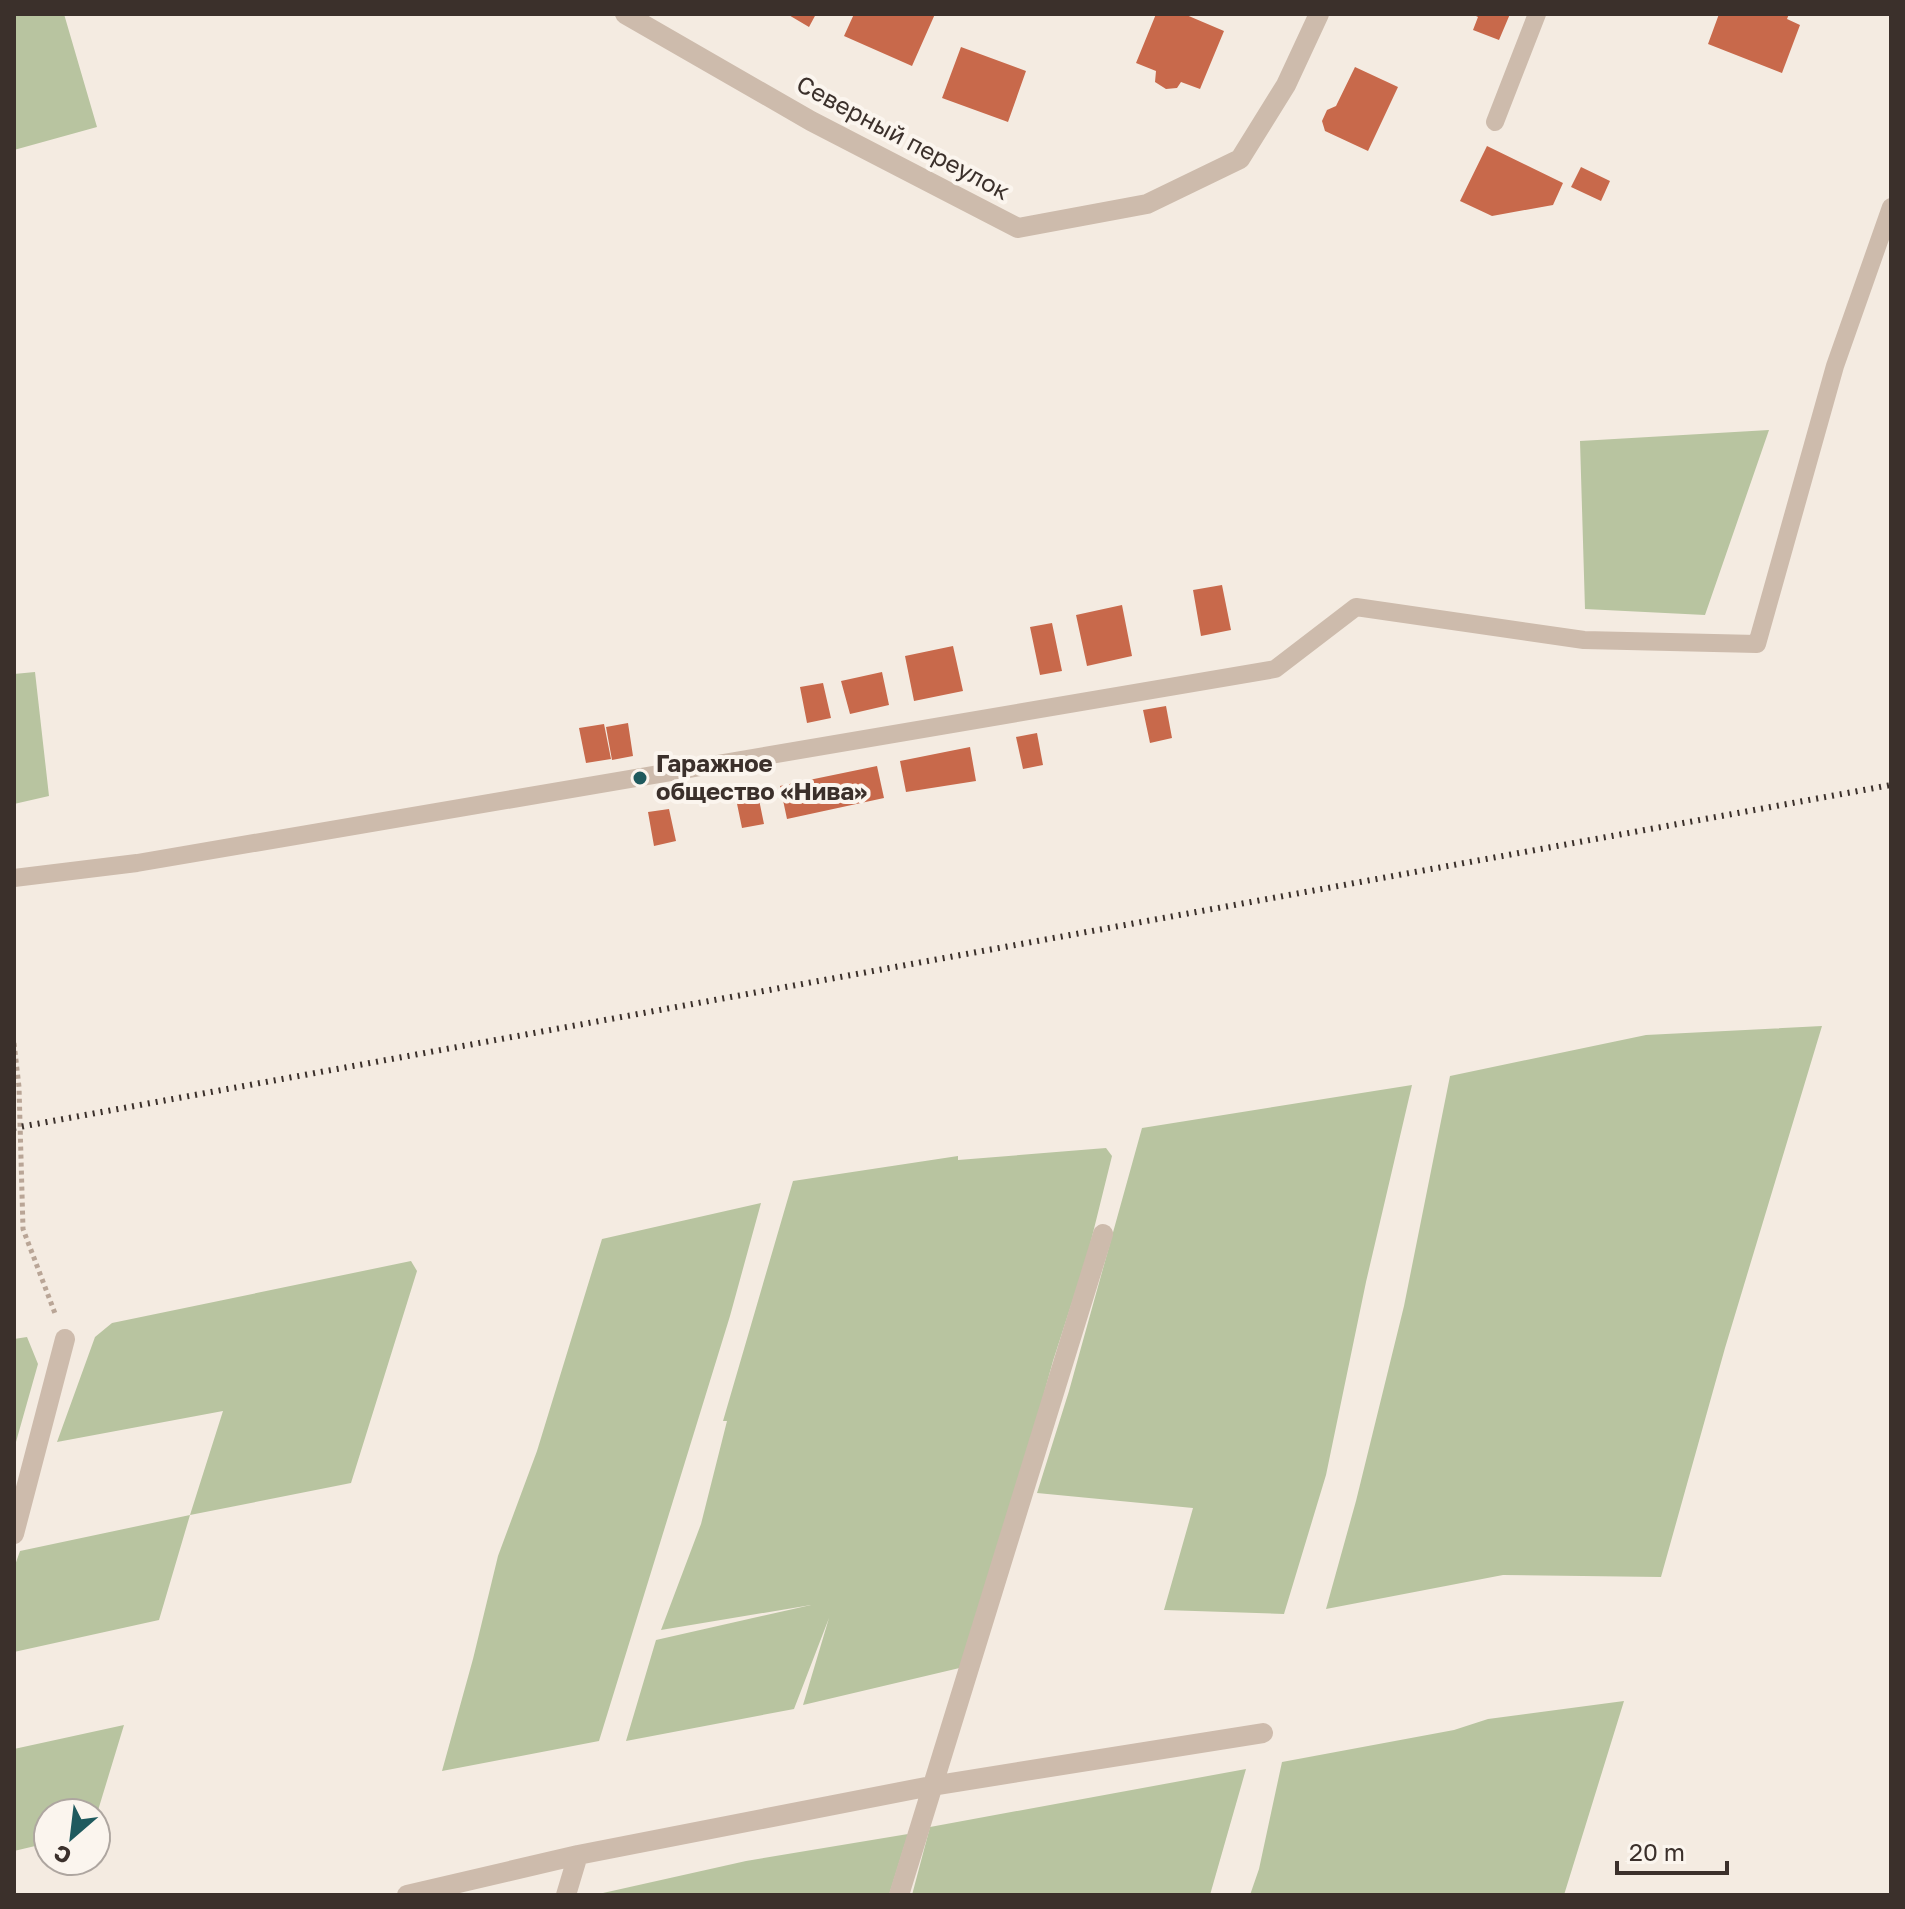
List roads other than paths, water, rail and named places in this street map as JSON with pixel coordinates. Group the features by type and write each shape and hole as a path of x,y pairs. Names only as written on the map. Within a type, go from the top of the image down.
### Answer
{"street":[{"name":"Северный переулок","path":"625,14 811,121 1018,228 1147,204 1240,159 1286,85 1319,14"},
{"path":"899,1895 1103,1234"},
{"path":"14,1534 65,1339"},
{"path":"407,1895 578,1855 931,1786 1263,1733"},
{"path":"566,1895 578,1855"}],"lane":[{"path":"1495,122 1537,14"},
{"path":"14,878 137,863 1275,669 1356,607 1584,640 1757,644 1835,366 1891,207"}],"railway":[{"path":"14,1128 1891,785"}],"place":[{"name":"Гаражное общество «Нива»","path":"640,778"}]}
